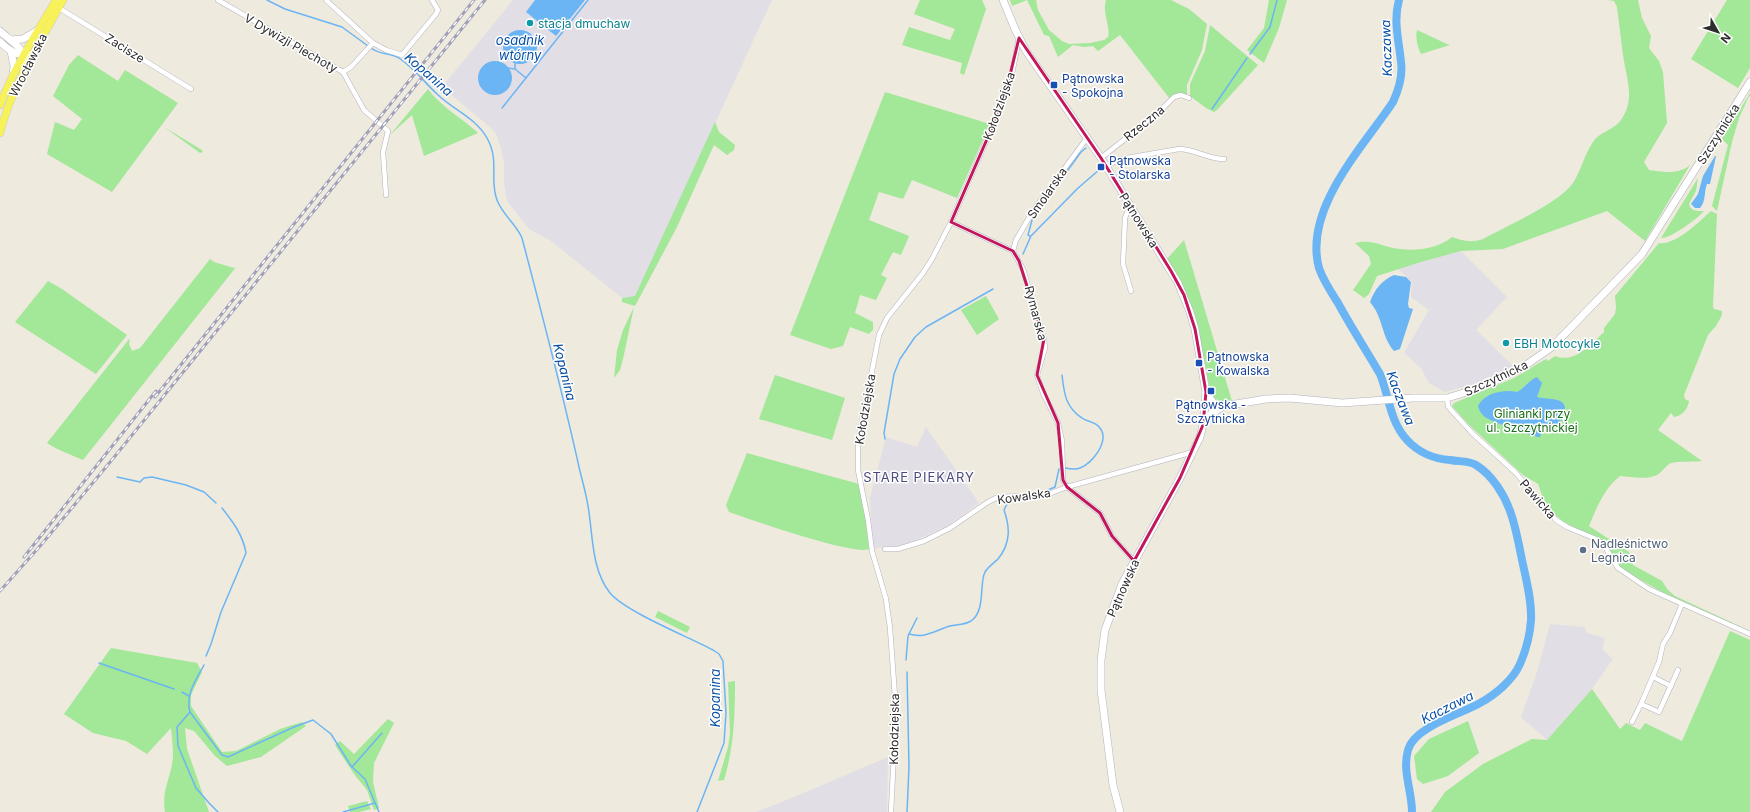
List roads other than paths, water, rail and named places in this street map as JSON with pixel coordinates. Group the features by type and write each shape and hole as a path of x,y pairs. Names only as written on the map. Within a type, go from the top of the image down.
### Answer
{"main road":[{"name":"Wrocławska","path":"0,105 24,55 56,0"},
{"name":"Wrocławska","path":"0,133 10,101 63,0"}],"street":[{"name":"V Dywizji Piechoty","path":"218,0 343,72 364,110 388,131 383,152 386,195"},
{"path":"326,0 373,44 402,55 436,14 438,10 437,6 432,0"},
{"name":"Pątnowska","path":"1003,0 1019,38 1033,62 1101,158 1171,271 1184,295 1195,329 1206,392 1203,424 1193,452 1134,561 1113,604 1105,630 1100,660 1101,690 1113,785 1120,812"},
{"name":"Zacisze","path":"59,8 191,89"},
{"path":"11,40 23,39 39,30"},
{"path":"0,31 11,40 24,55 24,73"},
{"name":"Kołodziejska","path":"891,812 896,710 890,628 886,599 872,551 868,520 858,470 858,442 879,335 887,318 923,273 932,259 951,222 1004,100 1011,79 1019,38"},
{"path":"0,42 11,51 24,55 30,54 36,50"},
{"name":"V Dywizji Piechoty","path":"343,72 373,44"},
{"path":"11,51 14,66 13,76"},
{"name":"Szczytnicka","path":"1214,412 1224,406 1266,399 1290,398 1342,403 1402,398 1447,398 1463,394 1514,372 1552,347 1637,260 1649,245 1750,82"},
{"name":"Rzeczna","path":"1101,158 1158,112 1174,97 1181,96 1189,98"},
{"name":"Smolarska","path":"1013,251 1016,240 1033,211 1087,138"},
{"path":"1106,166 1121,159 1179,149 1186,149 1212,159 1224,159"},
{"path":"1130,205 1125,218 1123,264 1132,291"},
{"path":"951,222 1013,251"},
{"name":"Rymarska","path":"1013,251 1023,269 1044,339 1045,348 1037,375 1043,393 1058,423 1062,442 1062,469 1066,487"},
{"name":"Pątnowska","path":"1206,392 1214,403"},
{"name":"Pawicka","path":"1447,398 1452,411 1473,434 1515,472 1556,520 1567,527 1596,539 1604,545 1618,568 1649,589 1750,634"},
{"path":"1210,402 1214,403 1216,408 1214,412 1209,414 1205,407 1210,402"},
{"name":"Szczytnicka","path":"1214,403 1224,406"},
{"name":"Pątnowska","path":"1203,424 1214,412"},
{"name":"Kowalska","path":"885,549 898,548 924,541 950,528 988,502 998,497 1046,495 1066,487 1193,452"},
{"path":"1066,487 1100,513 1112,536 1134,561"},
{"path":"1632,722 1653,677 1663,644 1670,633 1682,604"},
{"path":"1641,704 1659,712 1678,670"},
{"path":"1653,677 1671,686"}],"water":[{"path":"535,0 585,0 556,36 526,12"},
{"name":"osadnik wtórny","path":"523,30 532,35 536,40 536,54 532,59 527,63 517,64 513,63 504,54 503,44 504,40 513,31"},
{"name":"osadnik wtórny","path":"495,61 507,66 512,78 507,90 495,95 483,90 478,78 483,66"},
{"path":"1715,156 1710,184 1707,184 1702,206 1700,208 1695,208 1691,204 1698,194 1703,176"},
{"path":"1394,275 1406,277 1411,282 1408,304 1409,308 1413,309 1400,349 1394,351 1387,339 1375,308 1370,302 1379,286 1385,280"},
{"path":"1537,377 1542,383 1537,397 1560,401 1564,404 1565,408 1562,419 1556,427 1543,428 1536,424 1536,428 1541,434 1540,437 1495,422 1482,415 1480,412 1478,406 1485,398 1495,393 1506,391 1517,392"}],"waterway":[{"name":"Kopanina","path":"267,0 285,9 342,27 368,46"},
{"path":"502,108 588,0"},
{"path":"1250,54 1270,27 1277,0"},
{"name":"Kaczawa","path":"1399,0 1396,16 1401,67 1399,87 1393,102 1352,159 1327,201 1320,224 1316,246 1319,268 1327,286 1380,374 1393,417 1401,433 1416,448 1432,456 1473,463 1482,469 1492,479 1501,492 1512,516 1515,527 1528,587 1531,612 1530,632 1527,643 1520,664 1513,676 1486,700 1428,728 1419,734 1412,742 1406,758 1412,812"},
{"name":"Kopanina","path":"371,48 378,52 396,56 404,62 443,99 477,125 491,146 494,162 494,185 497,200 522,238 566,409 587,501 596,562 604,584 610,593 629,608 658,624 713,650 719,654 723,661 726,713 724,743 697,812"},
{"path":"1212,109 1247,58"},
{"path":"515,63 515,69 526,78"},
{"path":"508,68 514,69"},
{"path":"1030,236 1028,235 1032,220 1081,152 1086,148"},
{"path":"1023,254 1031,236 1077,189 1100,169"},
{"path":"885,439 884,433 894,374 900,359 915,337 926,327 993,289"},
{"path":"1062,375 1066,399 1072,409 1082,418 1098,426 1103,433 1101,445 1090,462 1077,469 1065,468"},
{"path":"1048,490 1055,487 1059,469"},
{"path":"117,477 140,482 144,478 152,477 186,485 204,492 216,503"},
{"path":"909,634 927,634 947,627 968,623 976,616 979,611 982,583 985,572 998,559 1007,541 1008,529 1004,510 1008,502"},
{"path":"206,656 221,612 246,553 245,546 240,535 222,508"},
{"path":"906,660 908,636 917,618"},
{"path":"99,663 174,689"},
{"path":"204,665 190,694 190,712 222,755 228,757 313,720 331,734 351,766 365,779 379,812"},
{"path":"907,672 909,767 907,812"},
{"path":"182,692 189,696"},
{"path":"190,712 177,727 178,746 196,788 218,812"},
{"path":"352,767 382,733"},
{"path":"343,812 375,803"}],"railway":[{"path":"155,397 474,0"},
{"path":"0,591 41,545 111,461 485,0"},
{"path":"24,557 156,391"}],"place":[{"name":"stacja dmuchaw","path":"530,23"},
{"name":"Pątnowska - Spokojna","path":"1054,85"},
{"name":"Pątnowska - Stolarska","path":"1101,167"},
{"name":"EBH Motocykle","path":"1506,343"},
{"name":"Pątnowska - Kowalska","path":"1199,363"},
{"name":"Pątnowska - Szczytnicka","path":"1211,391"},
{"name":"Nadleśnictwo Legnica","path":"1583,550"}],"district":[{"name":"STARE PIEKARY","path":"919,477"}],"park label":[{"name":"Glinianki przy ul. Szczytnickiej","path":"1532,420"}]}
